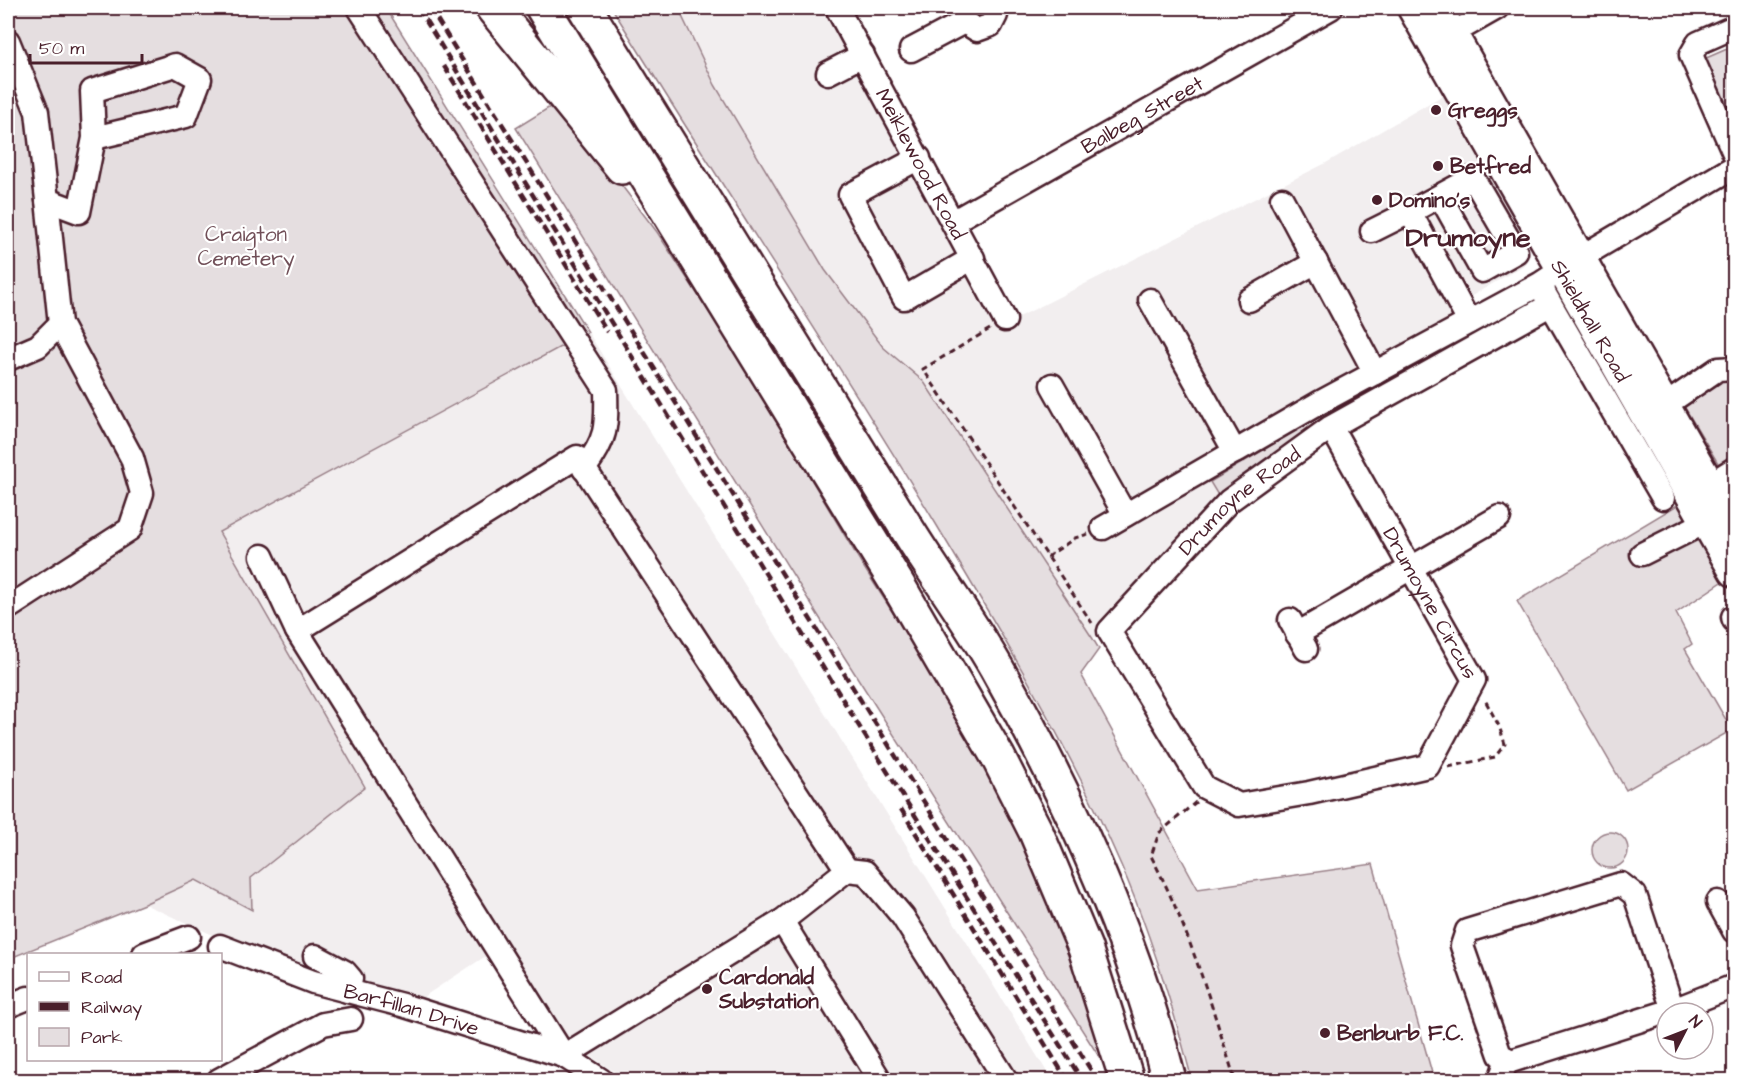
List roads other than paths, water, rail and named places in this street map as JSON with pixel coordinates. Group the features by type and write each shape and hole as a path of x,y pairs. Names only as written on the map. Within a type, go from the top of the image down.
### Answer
{"highway":[{"path":"493,8 619,164 717,293"},
{"path":"543,8 900,587 998,757 1045,852 1085,948 1127,1080"},
{"path":"585,8 994,665 1069,809 1104,886 1132,962 1169,1080"}],"main road":[{"name":"Shieldhall Road","path":"1412,8 1734,572"},
{"name":"Shieldhall Road","path":"1438,8 1453,33 1561,270 1664,406 1734,526"}],"street":[{"path":"359,8 606,390 607,428 601,447 584,469"},
{"name":"Meiklewood Road","path":"837,8 1005,320"},
{"path":"912,50 963,15 972,29 987,28 994,20 995,8"},
{"name":"Balbeg Street","path":"954,222 1330,8"},
{"path":"1453,33 1497,8"},
{"path":"1734,27 1698,43 1691,55 1734,153"},
{"path":"8,41 37,112 60,324 132,458 142,493 130,529 8,608"},
{"path":"828,73 863,55"},
{"path":"47,200 79,212 94,138 92,91 175,66 200,79 186,116 94,138"},
{"path":"919,158 850,195 904,298 973,258"},
{"name":"Drumoyne Road","path":"1103,528 1561,270 1734,167"},
{"path":"1372,231 1440,196"},
{"path":"1282,199 1375,373"},
{"path":"1410,212 1469,322"},
{"path":"1249,300 1316,262"},
{"name":"Shieldhall Road","path":"1561,270 1550,304 1663,498"},
{"path":"1150,300 1235,452"},
{"name":"Drumoyne Road","path":"1428,766 1309,793 1239,805 1204,787 1109,632 1229,501 1331,427 1550,304"},
{"path":"8,358 38,346 60,324"},
{"path":"1664,406 1718,369 1734,368"},
{"path":"1052,385 1125,515"},
{"name":"Drumoyne Circus","path":"1331,427 1474,680 1428,766"},
{"path":"297,631 577,458 847,870"},
{"path":"1710,484 1734,469"},
{"path":"1297,634 1500,517"},
{"path":"1642,554 1706,522"},
{"path":"262,556 297,631 564,1056 782,921 847,870 865,872 903,916 1006,1080"},
{"path":"1655,1016 1511,1061 1500,1055 1462,946 1467,931 1621,884 1635,895 1670,1001"},
{"path":"782,921 880,1080"},
{"path":"147,953 189,937"},
{"name":"Barfillan Drive","path":"220,946 313,982 413,1008 564,1056 601,1080"},
{"path":"315,956 345,972 351,979 348,991"},
{"path":"1696,1001 1734,986"},
{"path":"8,1006 27,998"},
{"name":"Barfillan Drive","path":"219,1080 323,1024 351,1018"},
{"path":"1500,1080 1507,1059"}],"railway":[{"path":"418,8 870,744 1082,1080"},
{"path":"430,8 1094,1075"},
{"path":"444,66 607,332"},
{"path":"901,809 1067,1080"}],"place":[{"name":"Greggs","path":"1436,110"},
{"name":"Betfred","path":"1438,166"},
{"name":"Domino's","path":"1377,200"},
{"name":"Cardonald Substation","path":"707,989"},
{"name":"Benburb F.C.","path":"1325,1033"}],"district":[{"name":"Drumoyne","path":"1468,237"}],"park label":[{"name":"Craigton Cemetery","path":"246,246"}]}
